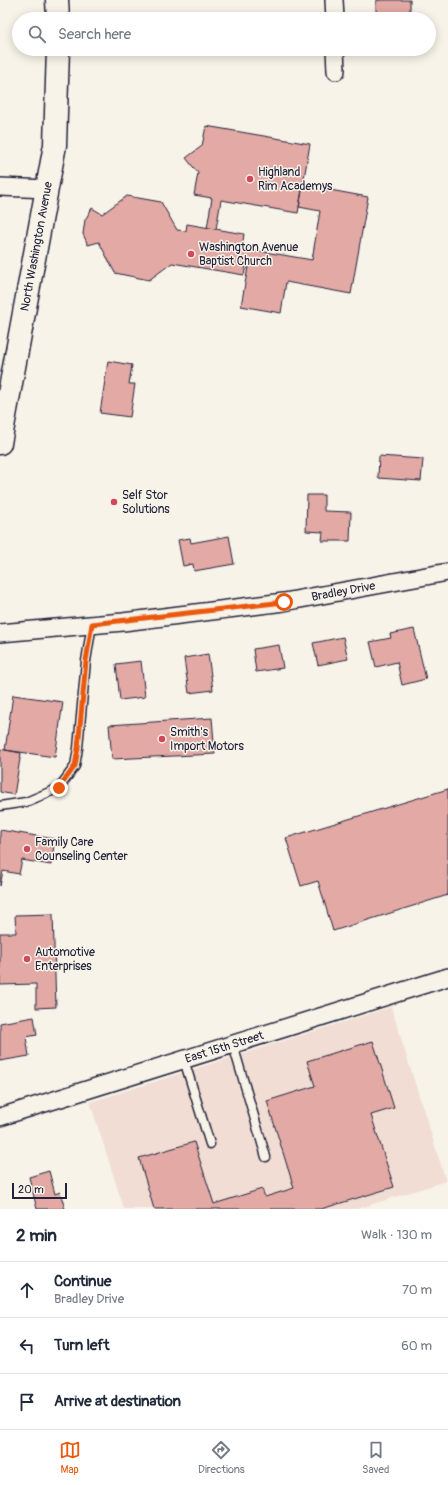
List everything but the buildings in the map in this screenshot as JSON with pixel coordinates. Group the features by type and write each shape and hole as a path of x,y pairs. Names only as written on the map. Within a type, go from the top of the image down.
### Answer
{"main road":[{"path":"57,0 58,12"},
{"name":"North Washington Avenue","path":"0,443 55,145 58,56"}],"street":[{"path":"334,0 335,12"},
{"path":"335,56 336,71"},
{"path":"0,187 48,189"},
{"name":"Bradley Drive","path":"0,633 284,602 448,572"},
{"name":"East 15th Street","path":"0,1117 448,977"}],"lane":[{"path":"0,806 26,802 59,788 75,766 86,661 92,624"},
{"path":"233,1045 266,1157"},
{"path":"184,1060 210,1144"}],"shaded area":[{"path":"391,1007 446,1181 357,1209 124,1209 90,1102"}],"place":[{"name":"Highland Rim Academys","path":"250,179"},
{"name":"Washington Avenue Baptist Church","path":"191,254"},
{"name":"Self Stor Solutions","path":"114,502"},
{"name":"Smith's Import Motors","path":"162,739"},
{"name":"Family Care Counseling Center","path":"27,849"},
{"name":"Automotive Enterprises","path":"27,959"}],"route":[{"path":"59,788 75,766 86,661 92,624 123,622 284,602"}]}
